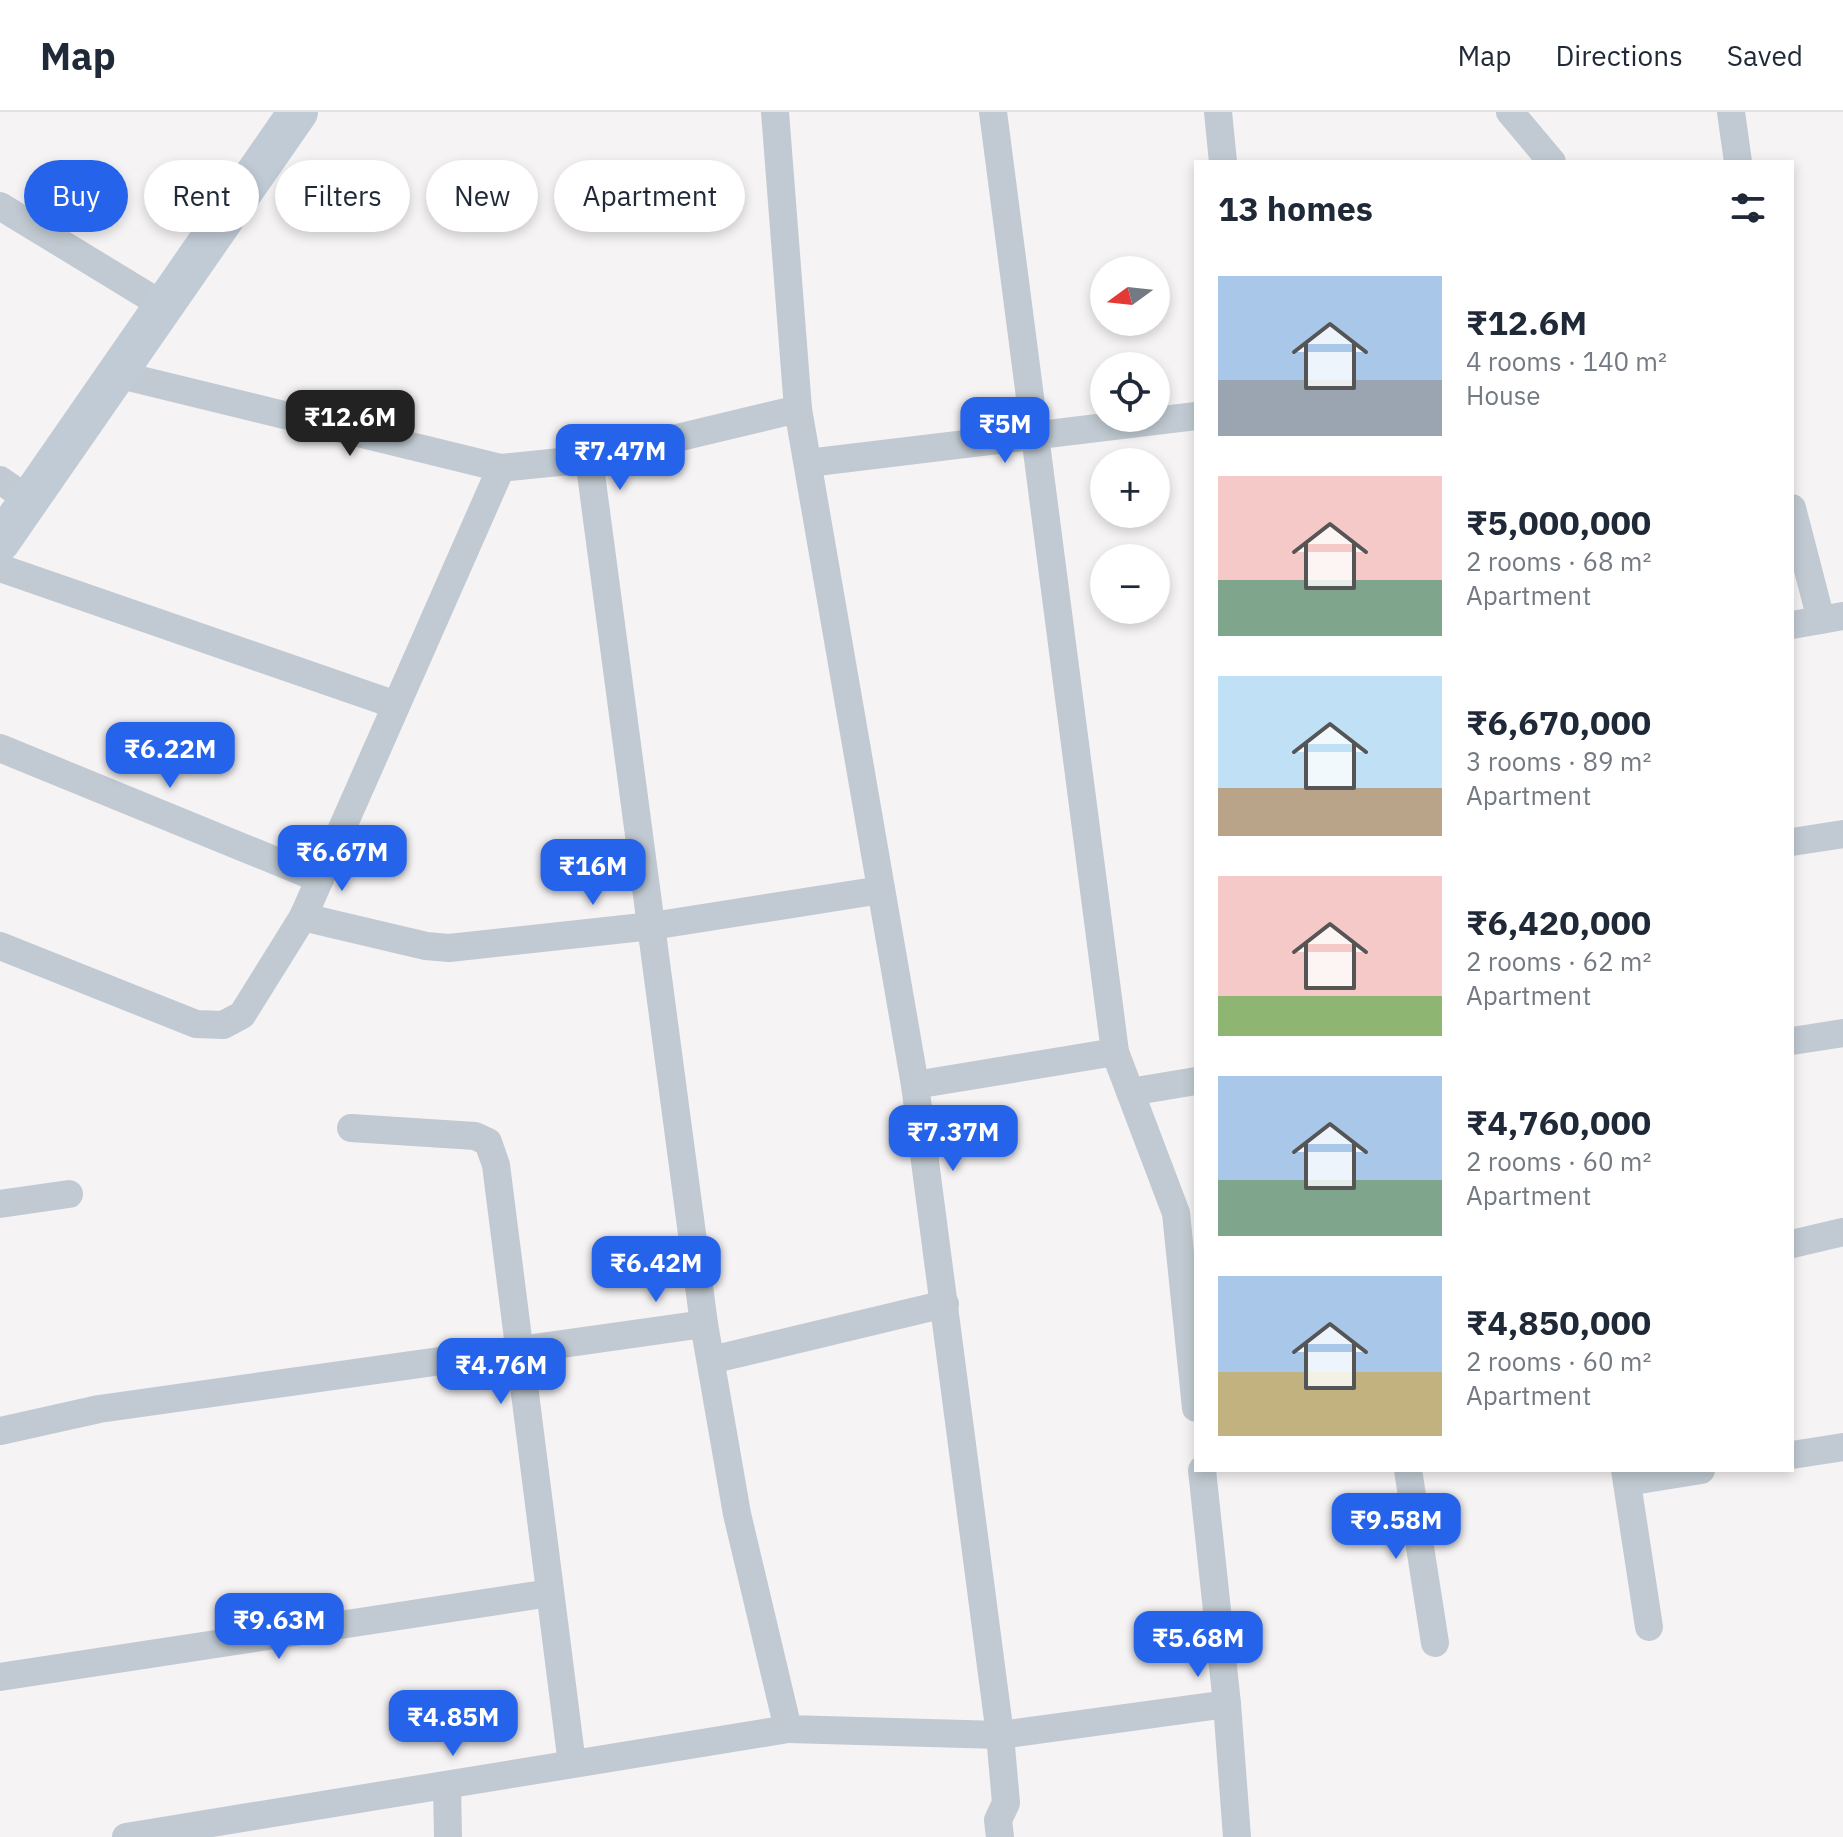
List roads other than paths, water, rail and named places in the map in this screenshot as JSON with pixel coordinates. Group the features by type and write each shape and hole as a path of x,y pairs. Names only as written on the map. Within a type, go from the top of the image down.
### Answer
{"main road":[{"path":"0,542 15,490 116,374 291,114"}],"street":[{"path":"775,112 798,409 915,1085 1000,1735 1006,1803 998,1820 1000,1837"},
{"path":"993,112 1115,1052 1176,1213 1194,1388"},
{"path":"1218,112 1223,160"},
{"path":"1731,112 1738,160"},
{"path":"1513,114 1550,160"},
{"path":"0,206 164,306"},
{"path":"116,374 501,468 589,459 798,409"},
{"path":"808,463 1194,416"},
{"path":"589,459 704,1324 737,1514 788,1729"},
{"path":"0,946 196,1024 223,1025 242,1015 303,917 501,468"},
{"path":"1794,514 1832,618 1794,625"},
{"path":"0,568 396,705"},
{"path":"0,748 320,879"},
{"path":"1794,842 1842,839"},
{"path":"303,917 426,946 449,948 652,926 881,890"},
{"path":"1794,1041 1843,1033"},
{"path":"915,1085 1115,1052"},
{"path":"1130,1092 1194,1081"},
{"path":"351,1128 475,1136 488,1142 496,1165 572,1764"},
{"path":"0,1204 69,1194"},
{"path":"1794,1244 1843,1232"},
{"path":"711,1360 945,1304"},
{"path":"0,1431 99,1409 704,1324"},
{"path":"1794,1455 1843,1447"},
{"path":"1202,1472 1227,1704 1237,1837"},
{"path":"1408,1472 1435,1643"},
{"path":"1649,1627 1626,1476 1676,1472"},
{"path":"0,1677 550,1593"},
{"path":"126,1837 214,1830 447,1785 788,1729 1000,1735 1227,1704"},
{"path":"447,1785 448,1837"}]}
